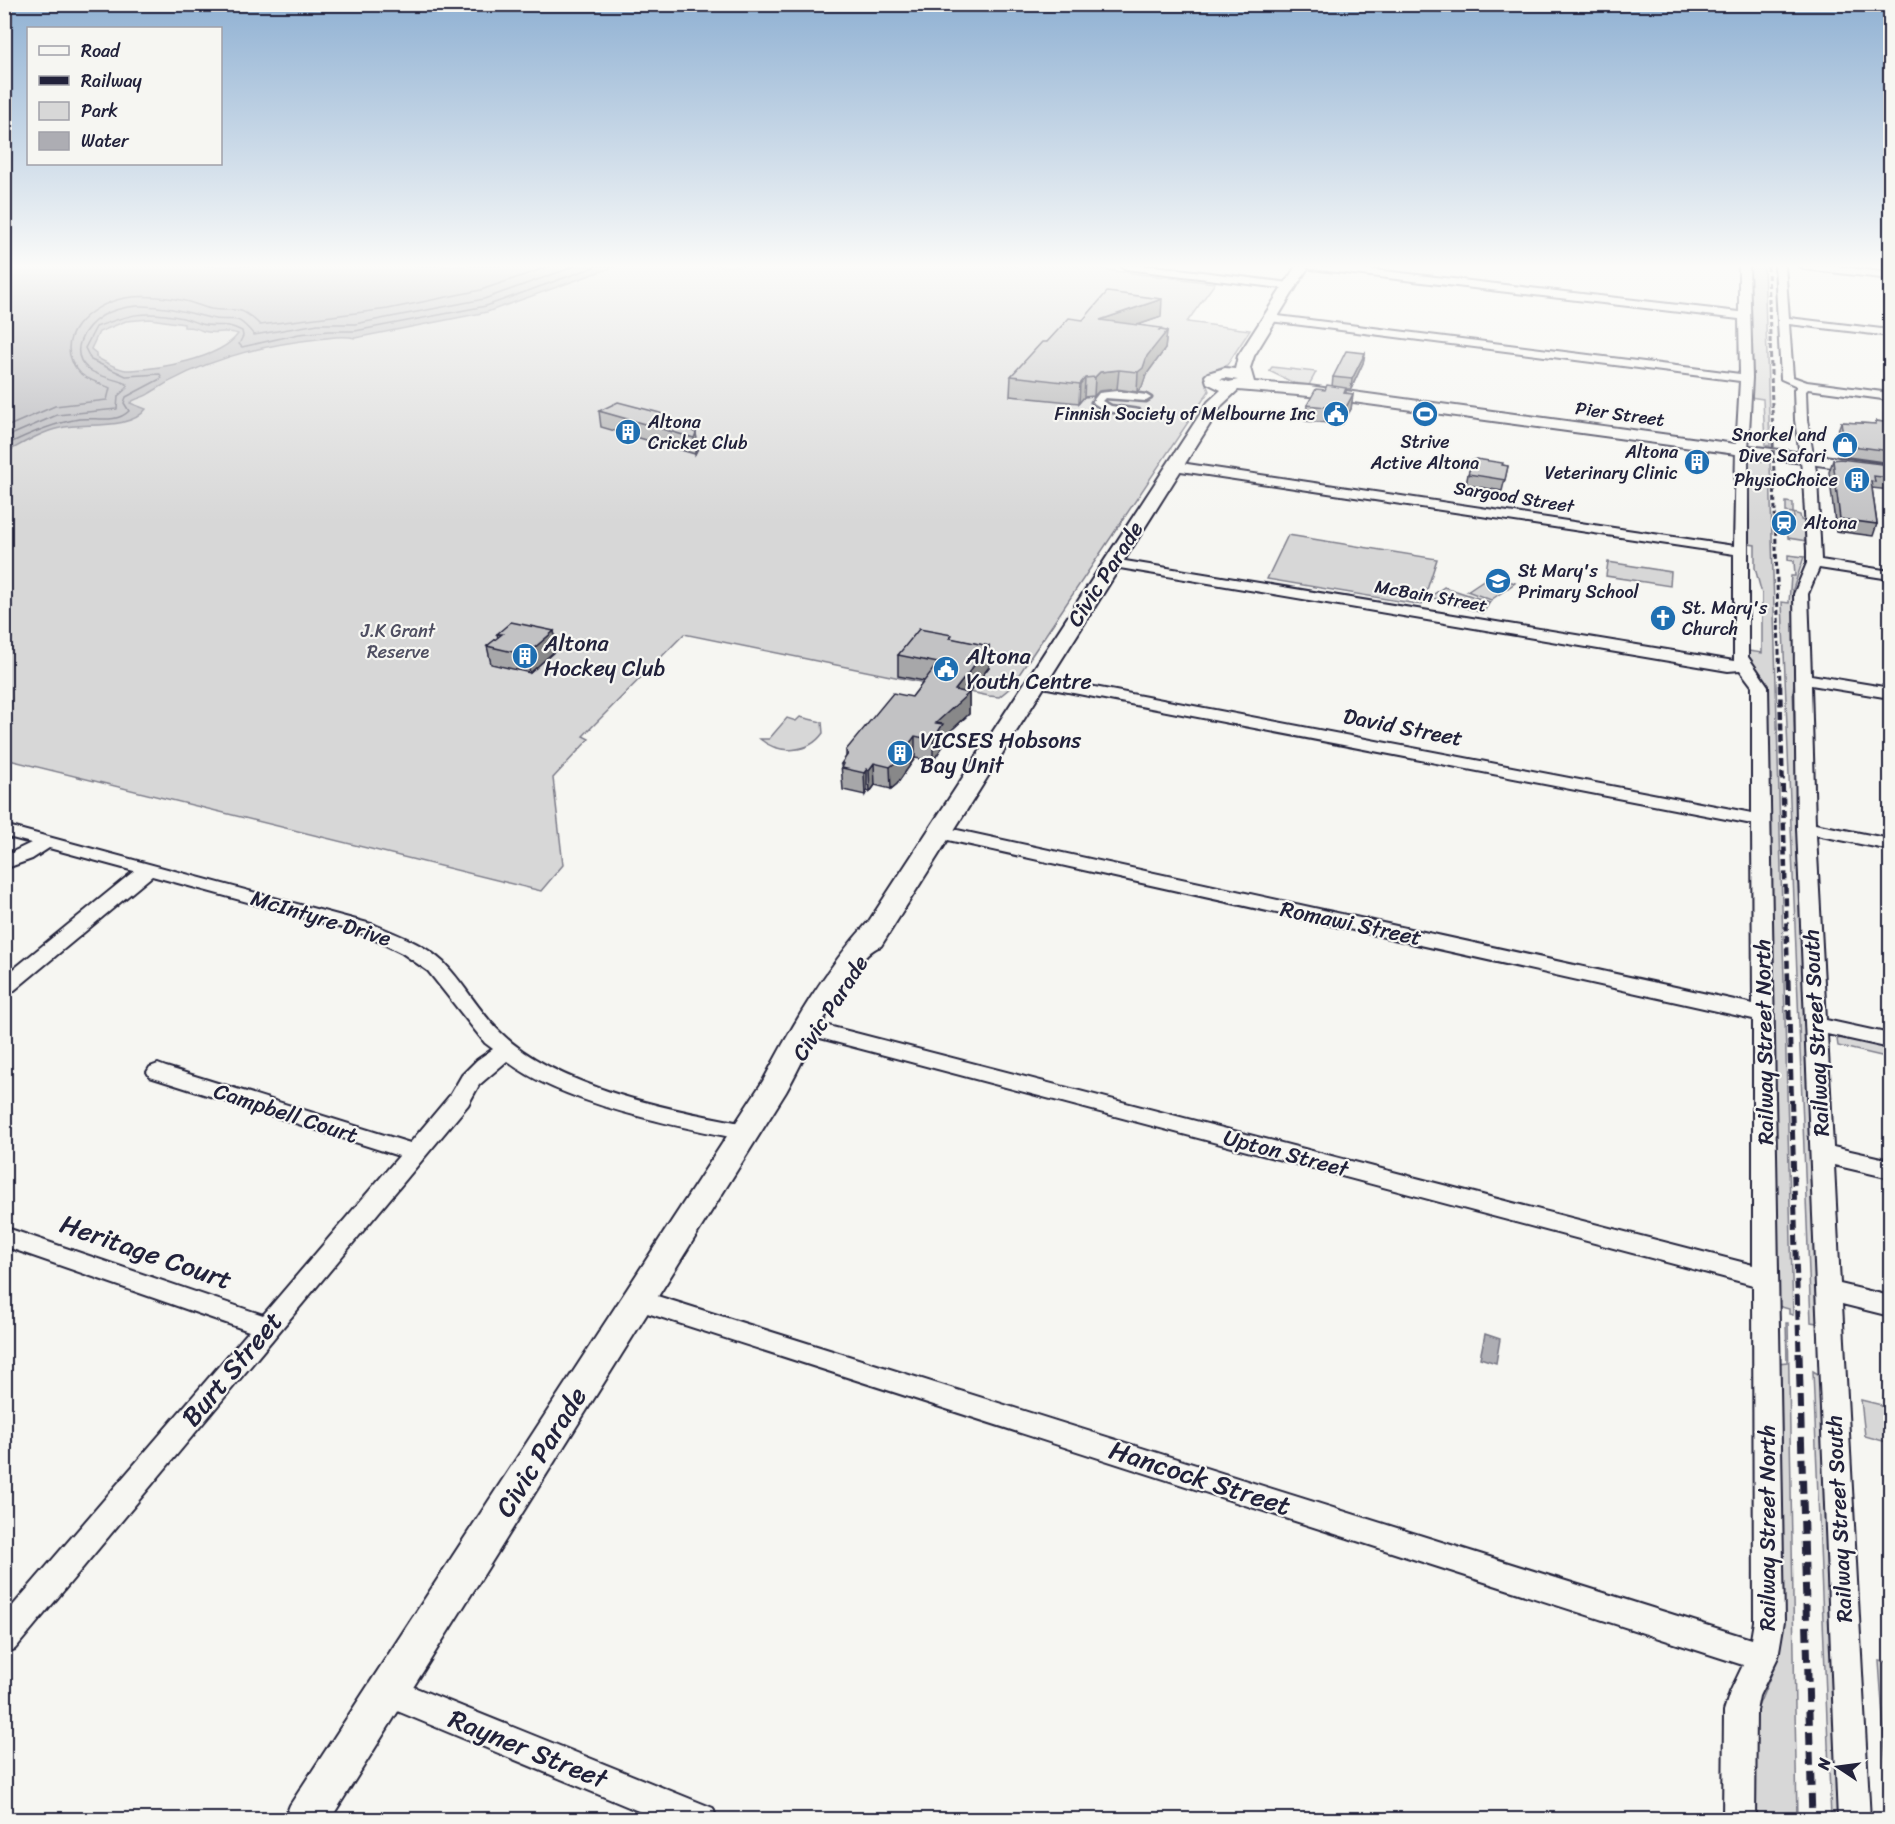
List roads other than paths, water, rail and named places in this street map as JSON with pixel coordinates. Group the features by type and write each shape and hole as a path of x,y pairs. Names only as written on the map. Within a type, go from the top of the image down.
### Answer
{"street":[{"name":"Civic Parade","path":"306,1820 776,1085 813,1029 854,977 878,927 1174,466 1216,386 1249,351"},
{"path":"1533,351 1746,378"},
{"name":"Railway Street North","path":"1739,1820 1740,1711 1745,1692 1763,1657 1769,1622 1760,686 1756,677 1744,665 1740,657 1745,351"},
{"path":"1785,351 1787,379 1805,385 1890,396"},
{"name":"Civic Parade","path":"1216,386 1241,382 1246,356"},
{"name":"Pier Street","path":"1216,386 1231,373 1241,382 1890,470"},
{"name":"Railway Street South","path":"1805,385 1800,390 1801,420 1811,495 1814,563 1801,594 1806,828 1854,1820"},
{"path":"1136,412 1100,406 1097,402 1102,395 1110,394 1146,398"},
{"name":"Sargood Street","path":"1174,466 1741,551"},
{"name":"McBain Street","path":"1113,563 1728,666 1744,665"},
{"path":"1814,563 1890,575"},
{"path":"1804,679 1890,693"},
{"name":"David Street","path":"1036,681 1761,820"},
{"path":"1806,828 1890,844"},
{"name":"McIntyre Drive","path":"4,830 343,921 397,941 444,975 481,1025 512,1054 577,1089 693,1122 714,1134 743,1137"},
{"name":"Romawi Street","path":"939,832 1764,1014"},
{"path":"4,856 38,840"},
{"path":"4,863 25,855 38,840"},
{"path":"4,988 149,869"},
{"path":"1817,1025 1890,1041"},
{"name":"Upton Street","path":"813,1029 1766,1278"},
{"name":"Burt Street","path":"4,1639 460,1099 512,1054"},
{"name":"Campbell Court","path":"158,1072 415,1153"},
{"path":"1821,1153 1890,1169"},
{"name":"Heritage Court","path":"4,1236 268,1327"},
{"path":"1828,1292 1890,1306"},
{"name":"Hancock Street","path":"638,1300 1763,1657"},
{"name":"Rayner Street","path":"389,1692 701,1820"}],"water":[{"path":"5,351 94,351 96,357 126,370 172,365 214,351 252,351 188,372 148,395 132,401 130,403 146,409 139,416 118,423 70,426 32,439 5,453"},
{"path":"1485,1334 1500,1339 1496,1363 1480,1358"}],"railway":[{"path":"1770,351 1780,686"},
{"path":"1780,685 1788,982"},
{"path":"1788,980 1799,1354"},
{"path":"1799,1353 1812,1820"}],"place":[{"name":"Finnish Society of Melbourne Inc","path":"1336,414"},
{"name":"Strive Active Altona","path":"1425,414"},
{"name":"Altona Cricket Club","path":"628,432"},
{"name":"Snorkel and Dive Safari","path":"1845,445"},
{"name":"Altona Veterinary Clinic","path":"1697,462"},
{"name":"PhysioChoice","path":"1857,480"},
{"name":"Altona","path":"1784,523"},
{"name":"St Mary's Primary School","path":"1498,581"},
{"name":"St. Mary's Church","path":"1663,618"},
{"name":"Altona Hockey Club","path":"525,656"},
{"name":"Altona Youth Centre","path":"946,669"},
{"name":"VICSES Hobsons Bay Unit","path":"900,753"}],"park label":[{"name":"J.K Grant Reserve","path":"398,641"}]}
